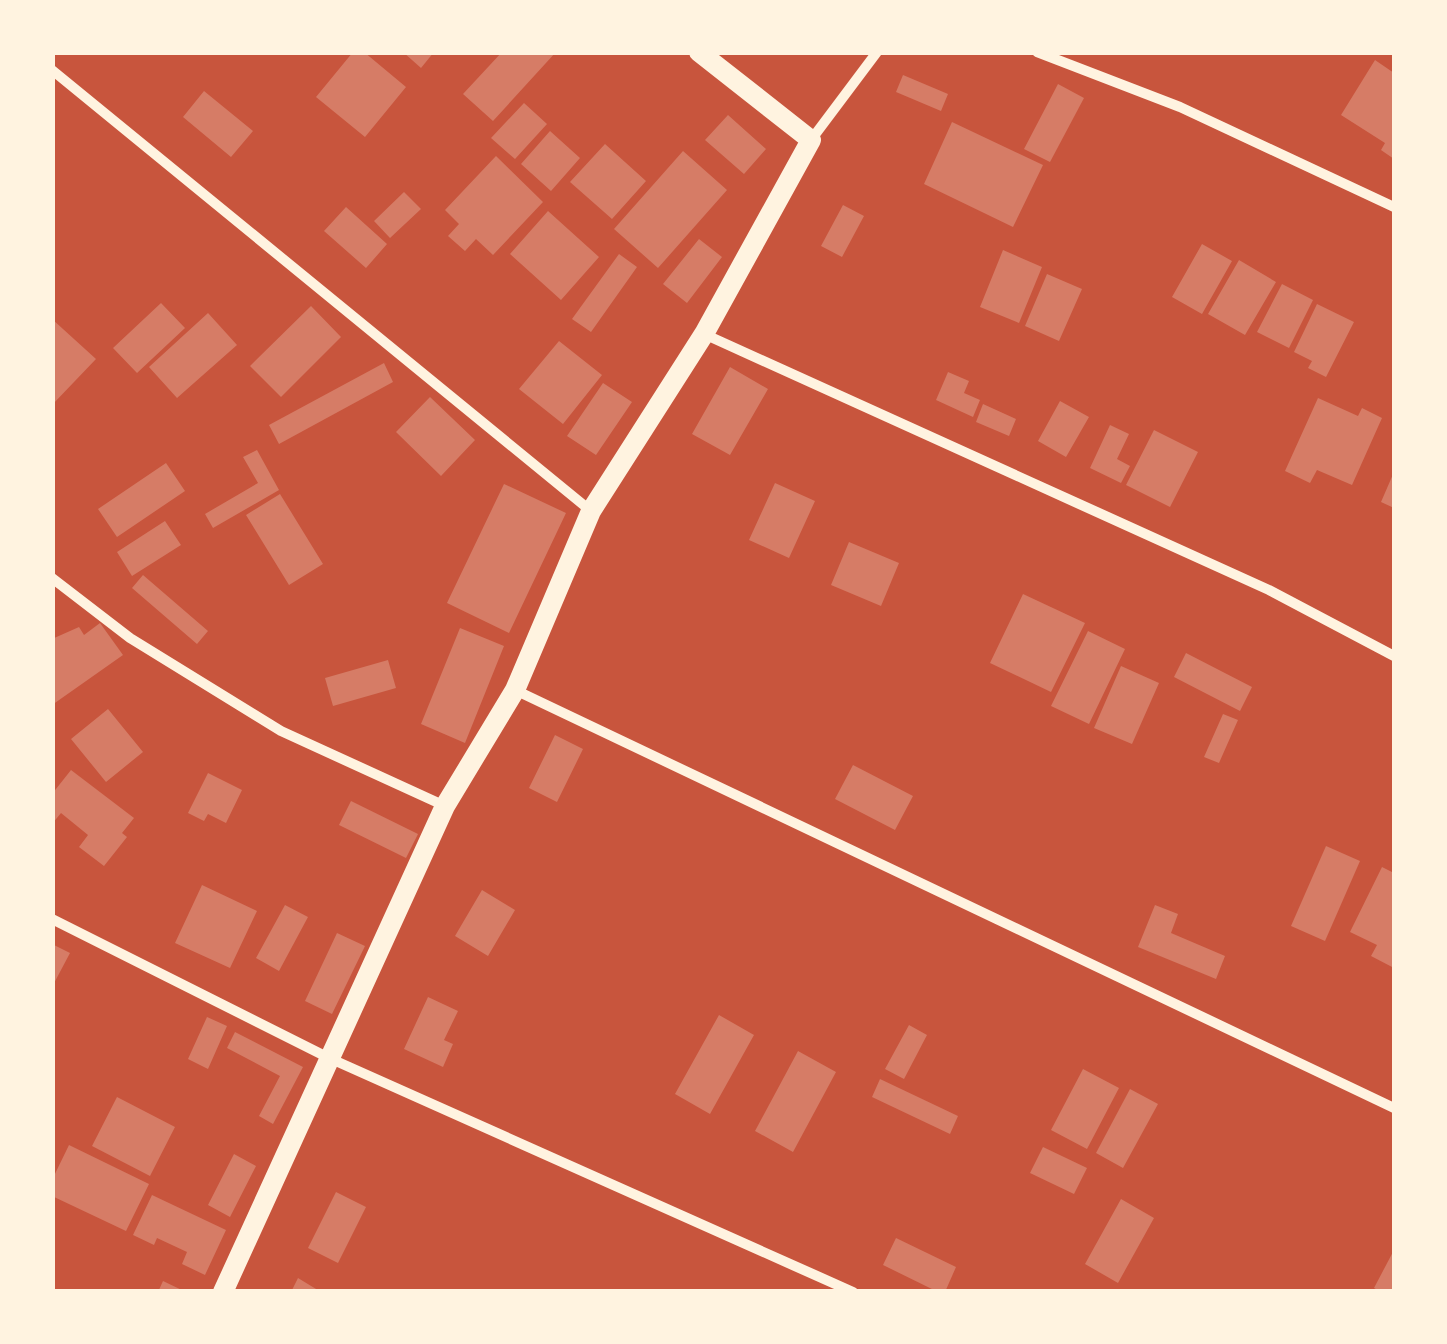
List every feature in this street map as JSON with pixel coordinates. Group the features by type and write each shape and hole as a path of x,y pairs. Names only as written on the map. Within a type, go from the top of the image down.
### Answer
{"main road":[{"path":"223,1292 444,806 515,690 591,511 704,334 811,140 699,52"}],"street":[{"path":"811,140 876,52"},
{"path":"1037,52 1180,107 1394,207"},
{"path":"52,70 591,511"},
{"path":"704,334 1269,590 1394,656"},
{"path":"52,578 130,638 280,731 444,806"},
{"path":"515,690 1394,1108"},
{"path":"52,919 329,1058 853,1292"}],"building":[{"path":"353,52 364,52 406,87 365,137 316,97"},
{"path":"403,52 434,52 421,68"},
{"path":"502,52 556,52 493,121 463,94"},
{"path":"1375,60 1394,73 1394,159 1381,150 1385,143 1341,115"},
{"path":"903,75 948,94 941,111 896,92"},
{"path":"1058,84 1084,98 1050,162 1024,149"},
{"path":"204,91 253,131 231,157 183,117"},
{"path":"524,103 547,124 515,159 491,138"},
{"path":"728,115 766,149 744,174 705,140"},
{"path":"952,122 1043,165 1013,227 924,184"},
{"path":"550,131 580,158 551,191 521,164"},
{"path":"605,144 646,181 612,219 570,182"},
{"path":"683,151 727,190 658,268 614,229"},
{"path":"496,156 543,202 493,255 476,239 465,251 448,236 459,224 445,210"},
{"path":"404,192 421,209 390,238 374,221"},
{"path":"843,205 864,216 842,257 821,246"},
{"path":"346,207 387,244 366,268 324,231"},
{"path":"548,211 599,257 561,300 510,254"},
{"path":"699,239 722,257 687,303 663,284"},
{"path":"1202,244 1232,261 1202,314 1172,297"},
{"path":"1003,250 1042,267 1019,323 980,307"},
{"path":"619,254 637,267 591,332 572,319"},
{"path":"1239,260 1276,282 1245,335 1208,314"},
{"path":"1047,274 1082,289 1059,341 1025,326"},
{"path":"1282,284 1313,300 1289,348 1257,332"},
{"path":"161,303 185,328 137,373 113,348"},
{"path":"1317,304 1354,322 1326,377 1308,368 1312,361 1294,352"},
{"path":"311,306 341,337 281,397 250,366"},
{"path":"208,313 237,345 177,398 149,367"},
{"path":"52,319 96,359 52,405"},
{"path":"559,341 602,375 563,424 519,389"},
{"path":"384,363 393,382 279,444 269,425"},
{"path":"730,367 768,389 730,455 692,434"},
{"path":"948,372 969,381 964,393 980,400 973,417 936,400"},
{"path":"603,383 632,402 596,455 567,436"},
{"path":"430,397 475,440 441,476 396,432"},
{"path":"1318,398 1358,416 1362,408 1382,418 1352,485 1317,470 1310,483 1285,471"},
{"path":"1060,401 1089,417 1066,457 1038,441"},
{"path":"983,404 1016,419 1009,436 976,422"},
{"path":"1110,425 1129,434 1117,459 1130,466 1121,483 1090,468"},
{"path":"1154,430 1198,452 1170,507 1126,485"},
{"path":"257,450 279,490 213,528 205,514 258,483 243,457"},
{"path":"166,463 185,491 117,537 98,509"},
{"path":"1394,472 1394,508 1381,502"},
{"path":"775,483 815,501 789,558 749,540"},
{"path":"504,484 566,513 509,633 447,603"},
{"path":"280,494 323,564 289,585 246,515"},
{"path":"165,521 181,545 132,576 117,552"},
{"path":"849,542 899,563 881,606 831,585"},
{"path":"143,575 208,631 197,644 132,588"},
{"path":"1023,594 1085,623 1051,692 990,663"},
{"path":"100,623 123,655 52,705 52,639 79,627 84,635"},
{"path":"460,628 504,646 465,743 421,724"},
{"path":"1088,631 1125,649 1089,724 1051,706"},
{"path":"1186,653 1252,687 1240,711 1174,677"},
{"path":"388,660 396,688 333,706 325,678"},
{"path":"1121,666 1159,683 1132,744 1094,728"},
{"path":"108,709 143,752 106,782 71,739"},
{"path":"1223,714 1238,720 1219,763 1204,757"},
{"path":"555,735 583,749 557,802 529,788"},
{"path":"853,765 913,796 895,830 835,799"},
{"path":"71,770 134,818 122,833 127,837 104,866 79,847 88,835 61,813 52,824 52,794"},
{"path":"208,773 242,790 226,823 208,814 204,821 188,813"},
{"path":"351,801 418,834 406,858 339,825"},
{"path":"1326,846 1360,861 1325,941 1291,926"},
{"path":"1382,867 1394,873 1394,968 1371,956 1377,945 1350,932"},
{"path":"202,885 257,911 230,968 175,943"},
{"path":"482,890 515,910 488,956 455,936"},
{"path":"285,905 308,917 279,971 256,958"},
{"path":"1155,905 1178,914 1171,933 1225,956 1216,979 1138,947"},
{"path":"337,933 365,946 332,1014 305,1001"},
{"path":"52,944 70,953 52,987"},
{"path":"428,997 458,1011 444,1040 453,1044 443,1067 404,1049"},
{"path":"719,1015 754,1035 710,1114 675,1094"},
{"path":"207,1017 227,1026 208,1069 188,1059"},
{"path":"909,1025 927,1035 904,1079 885,1069"},
{"path":"235,1032 303,1067 273,1124 259,1116 280,1076 227,1048"},
{"path":"798,1051 836,1072 793,1152 755,1131"},
{"path":"1083,1069 1119,1088 1087,1149 1051,1130"},
{"path":"880,1079 958,1116 950,1134 872,1097"},
{"path":"1130,1089 1158,1104 1123,1168 1096,1153"},
{"path":"117,1097 175,1127 150,1176 92,1146"},
{"path":"69,1145 149,1184 126,1231 52,1196 52,1180"},
{"path":"1043,1147 1087,1168 1074,1194 1030,1173"},
{"path":"234,1154 256,1166 230,1217 208,1205"},
{"path":"336,1192 366,1207 338,1263 308,1248"},
{"path":"152,1195 226,1230 205,1275 182,1264 187,1252 157,1238 154,1245 133,1235"},
{"path":"1121,1199 1154,1218 1118,1283 1085,1264"},
{"path":"896,1238 956,1267 945,1292 883,1265"},
{"path":"1394,1250 1394,1292 1381,1292 1374,1288"},
{"path":"298,1278 321,1292 291,1292"},
{"path":"163,1281 186,1292 158,1292"}]}
